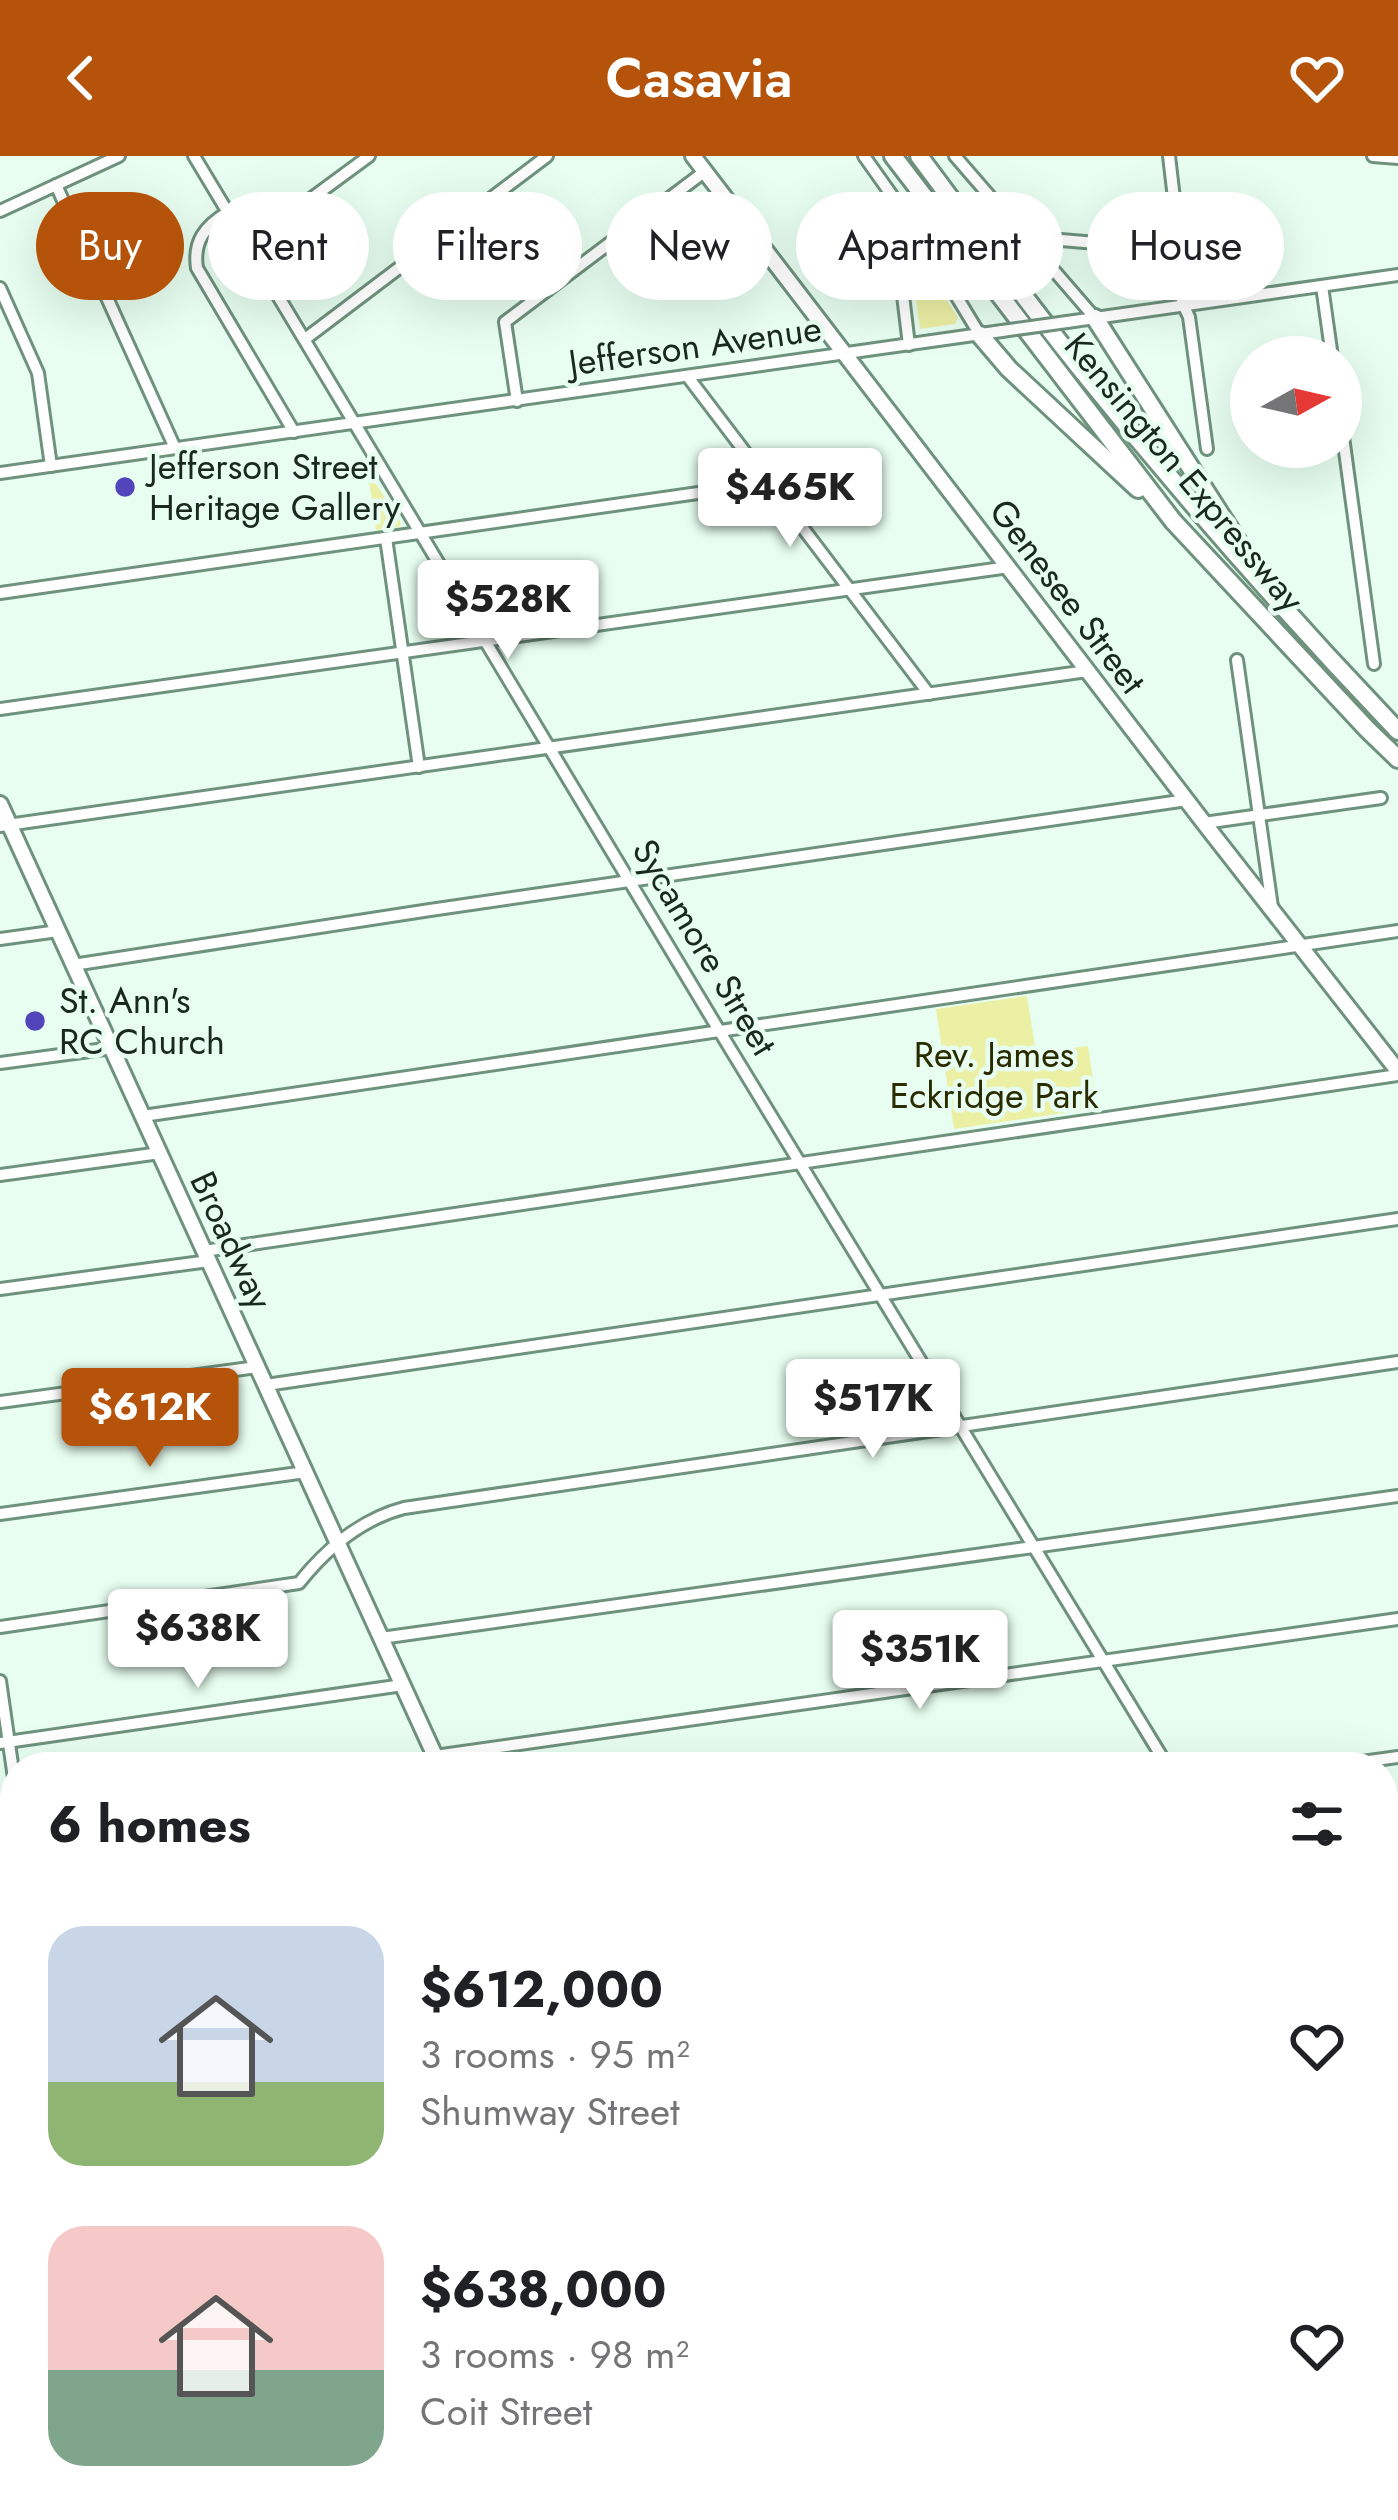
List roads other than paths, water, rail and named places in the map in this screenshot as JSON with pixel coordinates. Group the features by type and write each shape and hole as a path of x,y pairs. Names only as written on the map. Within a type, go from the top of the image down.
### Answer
{"highway":[{"name":"Kensington Expressway","path":"893,156 1173,521 1398,759"},
{"name":"Kensington Expressway","path":"919,156 1089,379 1284,610 1398,730"},
{"path":"1095,318 1284,610"},
{"path":"980,334 1009,369 1173,521"}],"main road":[{"name":"Genesee Street","path":"693,156 1398,1073"},
{"name":"Broadway","path":"0,804 5,825 74,965 433,1752"}],"street":[{"path":"0,211 119,156"},
{"name":"Sycamore Street","path":"194,156 216,192"},
{"path":"320,192 369,156"},
{"path":"304,339 547,156"},
{"path":"864,156 890,192"},
{"path":"955,156 987,192"},
{"path":"1168,156 1172,192"},
{"path":"1373,156 1398,158"},
{"path":"517,401 505,322 704,172"},
{"path":"56,185 175,448"},
{"path":"208,226 196,255 208,291"},
{"name":"Jefferson Avenue","path":"0,473 1095,318 1187,309 1398,275"},
{"path":"1063,280 1095,318"},
{"path":"1322,286 1329,336"},
{"path":"0,288 38,373 51,466"},
{"path":"213,300 294,432"},
{"name":"Sycamore Street","path":"281,300 1159,1752"},
{"path":"904,300 909,345"},
{"path":"959,300 980,334"},
{"path":"1186,300 1207,448"},
{"path":"688,377 929,694"},
{"path":"1347,468 1374,664"},
{"path":"0,593 769,483"},
{"path":"386,538 419,767"},
{"path":"0,710 1009,567"},
{"path":"1237,659 1273,911"},
{"path":"5,825 1087,671"},
{"path":"1204,823 1381,798"},
{"path":"74,965 1187,800"},
{"path":"0,939 58,931"},
{"path":"142,1116 1398,931"},
{"path":"0,1063 112,1048"},
{"path":"0,1289 800,1161 1398,1073"},
{"path":"0,1175 160,1153"},
{"path":"266,1385 1398,1219"},
{"path":"0,1627 299,1583 338,1543 379,1517 404,1508 1398,1362"},
{"path":"0,1402 257,1367"},
{"path":"0,1514 305,1472"},
{"path":"381,1638 1398,1496"},
{"path":"498,1752 1398,1619"},
{"path":"0,1682 4,1743 403,1685"}],"place":[{"name":"Jefferson Street Heritage Gallery","path":"125,487"},
{"name":"St. Ann's RC Church","path":"35,1021"}],"park label":[{"name":"Rev. James Eckridge Park","path":"994,1074"}]}
